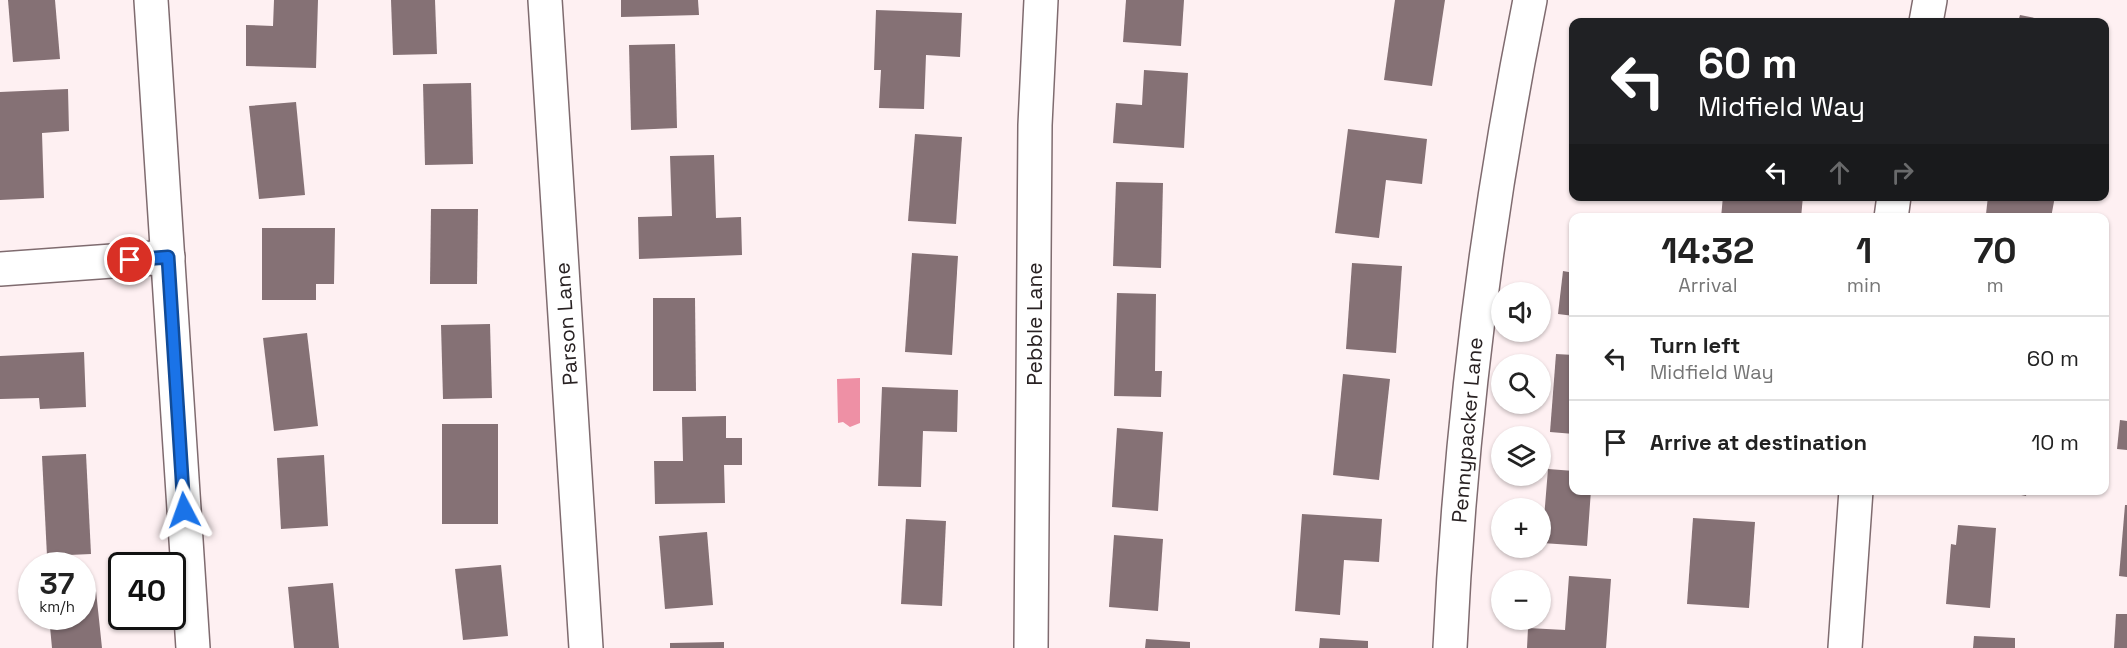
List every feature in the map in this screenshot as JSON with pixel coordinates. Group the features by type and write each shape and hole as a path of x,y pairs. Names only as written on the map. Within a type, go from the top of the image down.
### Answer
{"street":[{"path":"151,0 193,648"},
{"name":"Parson Lane","path":"545,0 586,648"},
{"name":"Pebble Lane","path":"1031,648 1035,125 1041,0"},
{"name":"Pennypacker Lane","path":"1450,648 1464,448 1478,318 1496,188 1530,0"},
{"path":"1927,18 1930,0"},
{"path":"0,269 168,257"},
{"path":"1845,648 1856,495"}],"shaded area":[{"path":"860,378 860,423 850,427 843,422 838,423 837,379"}],"building":[{"path":"8,0 55,0 60,59 13,62"},
{"path":"274,0 318,0 316,68 246,66 246,25 273,26"},
{"path":"391,0 435,0 437,54 393,55"},
{"path":"621,0 698,0 699,15 621,17"},
{"path":"1126,0 1184,0 1181,46 1123,42"},
{"path":"1395,0 1445,0 1432,86 1384,80"},
{"path":"876,10 962,13 960,57 926,55 924,109 879,108 881,70 874,70"},
{"path":"2020,15 2035,18 2019,18"},
{"path":"675,44 677,128 631,130 629,45"},
{"path":"1144,70 1188,73 1184,148 1113,143 1116,103 1142,105"},
{"path":"471,83 473,164 425,165 423,84"},
{"path":"68,89 69,131 42,133 44,198 0,200 0,92"},
{"path":"296,102 305,195 259,199 249,106"},
{"path":"1348,129 1427,139 1422,184 1386,180 1379,238 1335,233"},
{"path":"915,134 962,137 956,224 908,221"},
{"path":"714,155 716,218 741,217 742,255 639,259 638,217 672,216 670,156"},
{"path":"1116,182 1163,183 1161,268 1113,266"},
{"path":"1723,201 1803,201 1801,213 1721,213"},
{"path":"1987,201 2054,201 2052,213 1986,213"},
{"path":"431,209 478,209 477,284 430,284"},
{"path":"262,228 335,228 334,284 316,284 316,300 262,300"},
{"path":"912,253 958,256 952,355 905,352"},
{"path":"1352,263 1402,266 1396,353 1346,349"},
{"path":"1563,271 1569,272 1569,315 1558,314"},
{"path":"1117,293 1156,294 1155,371 1162,371 1161,397 1114,396"},
{"path":"653,298 695,298 696,391 653,391"},
{"path":"490,324 492,398 443,399 441,325"},
{"path":"307,333 318,426 274,431 263,338"},
{"path":"84,352 86,407 40,409 39,398 0,399 0,356"},
{"path":"1556,354 1569,355 1569,434 1551,432"},
{"path":"1343,374 1390,379 1379,480 1333,475"},
{"path":"882,387 958,390 957,432 923,431 921,487 878,486"},
{"path":"726,416 726,438 742,438 742,465 724,465 725,503 655,504 654,461 683,461 682,417"},
{"path":"2120,420 2127,421 2127,450 2117,449"},
{"path":"442,424 498,424 498,524 442,524"},
{"path":"1117,428 1163,432 1158,511 1112,507"},
{"path":"86,454 91,552 47,552 42,456"},
{"path":"324,455 328,526 281,529 277,458"},
{"path":"1551,469 1569,471 1569,495 1591,495 1587,546 1551,544 1551,498 1546,498 1547,486 1551,486"},
{"path":"2125,505 2127,505 2127,577 2119,576"},
{"path":"1302,514 1382,519 1379,562 1344,560 1340,615 1295,611"},
{"path":"1693,518 1755,522 1749,608 1687,604"},
{"path":"906,519 946,521 942,606 901,604"},
{"path":"1958,525 1996,528 1990,608 1946,604 1951,544 1956,545"},
{"path":"707,532 713,605 665,609 659,536"},
{"path":"1114,535 1163,539 1158,611 1109,607"},
{"path":"501,565 508,636 463,640 455,569"},
{"path":"1569,576 1611,579 1606,648 1527,648 1528,630 1565,630"},
{"path":"333,583 339,648 294,648 288,587"},
{"path":"96,591 102,648 52,648 50,630 96,630"},
{"path":"2116,614 2127,614 2127,648 2114,648"},
{"path":"1974,636 2015,638 2015,648 1973,648"},
{"path":"1320,638 1368,641 1368,648 1319,648"},
{"path":"1146,639 1190,642 1190,648 1145,648"},
{"path":"724,642 724,648 670,648 670,643"}],"route":[{"path":"130,260 168,257 184,510"}]}
